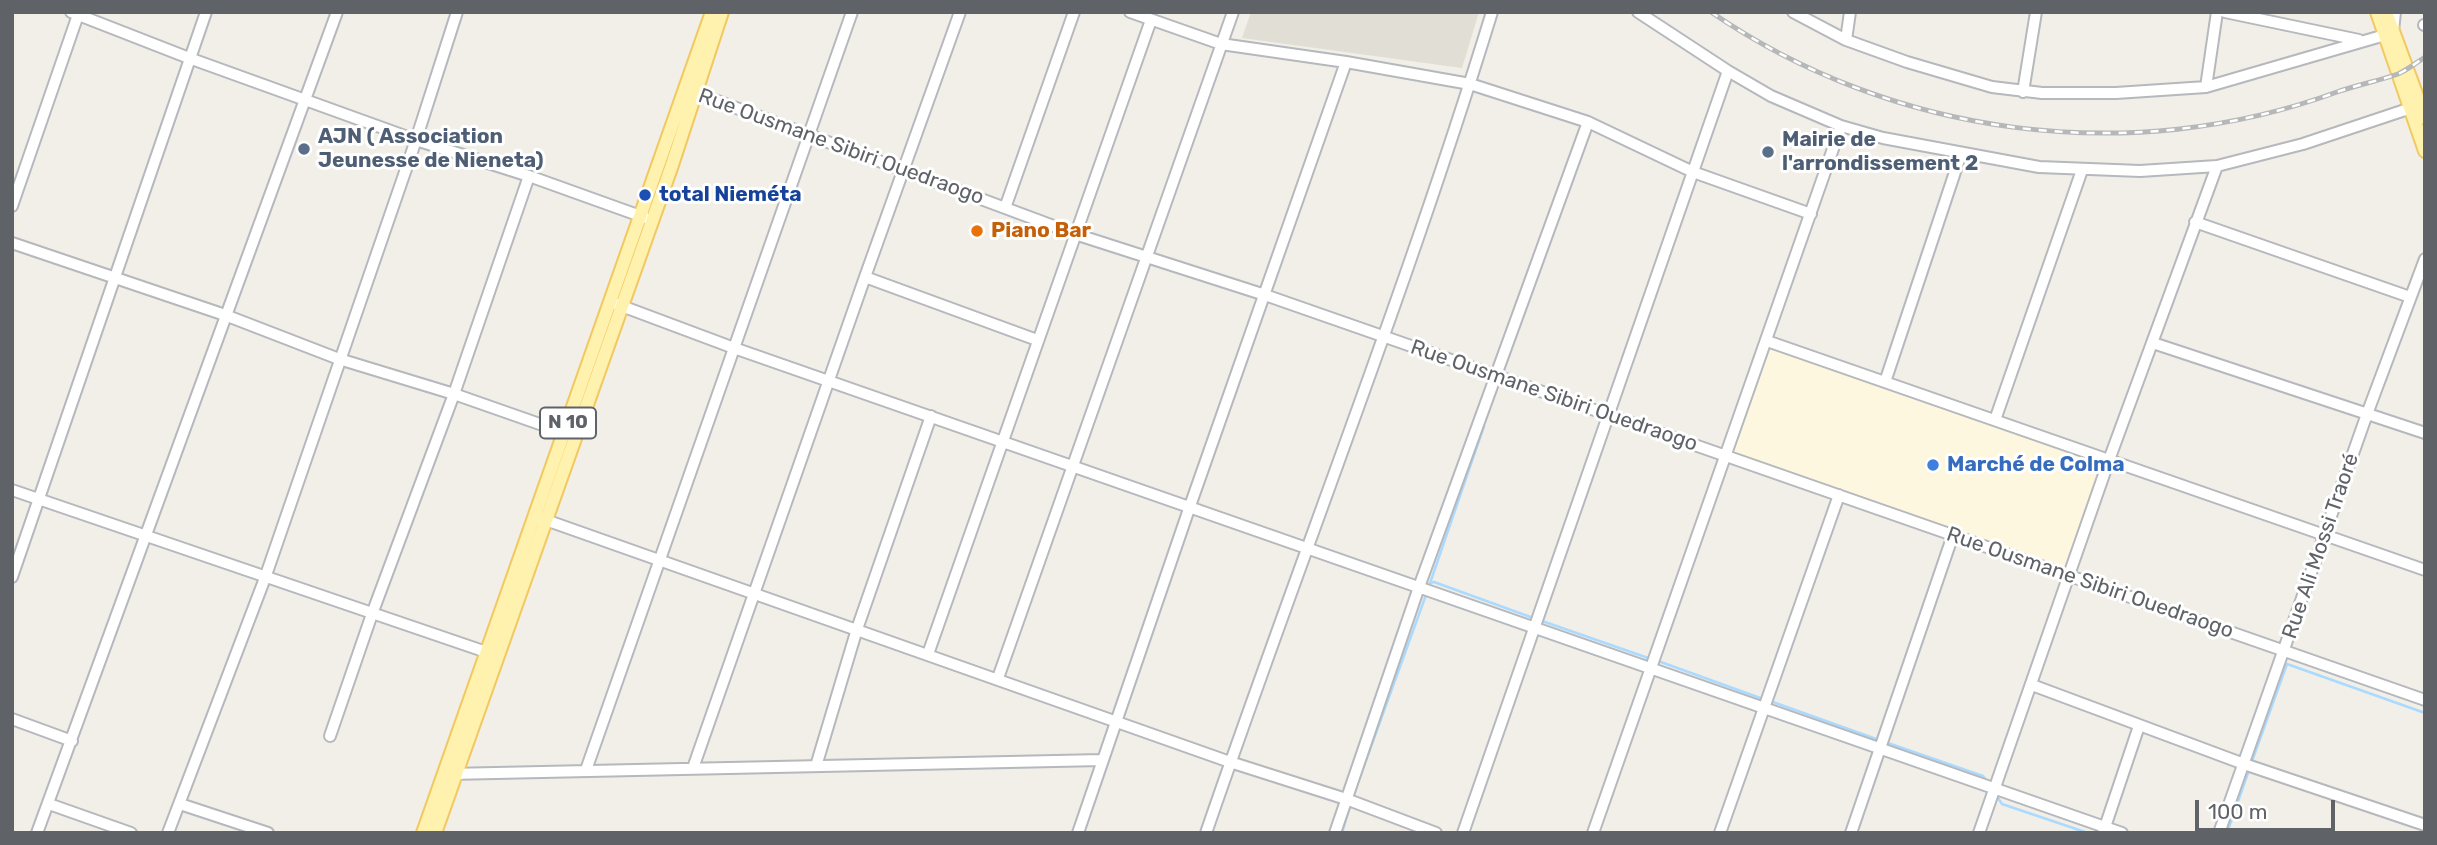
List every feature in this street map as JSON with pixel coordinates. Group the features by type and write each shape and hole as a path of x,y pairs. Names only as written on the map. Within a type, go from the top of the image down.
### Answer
{"main road":[{"name":"N 10","path":"690,91 712,12"},
{"name":"N 10","path":"423,833 449,774 690,91 722,12"},
{"path":"2377,12 2389,33 2425,118"},
{"path":"2386,12 2389,33"},
{"path":"2418,105 2425,150"},
{"name":"N 10","path":"435,833 449,774"}],"street":[{"path":"12,577 206,12"},
{"path":"37,833 337,12"},
{"path":"169,833 265,578 457,12"},
{"path":"586,770 852,12"},
{"path":"693,768 960,12"},
{"path":"1005,208 1074,12"},
{"path":"1130,12 1222,44 1470,84 1588,122 1693,172 1811,214"},
{"path":"998,678 1233,12"},
{"path":"1206,833 1383,336 1470,84 1492,12"},
{"path":"1637,12 1772,96 1841,126 1883,138 2017,164 2082,170 2140,171 2217,166 2303,144 2418,105"},
{"path":"1793,12 1846,40 1961,79 2023,92 2116,93 2206,87 2389,33 2395,12"},
{"path":"1846,40 1850,12"},
{"path":"2023,92 2036,12"},
{"path":"2206,87 2217,12"},
{"path":"2225,12 2362,41"},
{"path":"12,206 76,13 189,58 646,218"},
{"path":"928,654 1150,20"},
{"path":"1078,833 1346,62"},
{"path":"1464,833 1728,71"},
{"name":"Rue Ousmane Sibiri Ouedraogo","path":"690,91 1075,234 1265,295 2425,700"},
{"path":"1335,833 1419,587 1588,122"},
{"path":"1594,833 1841,126"},
{"path":"1885,382 1961,154"},
{"path":"1979,833 2109,460 2217,166"},
{"path":"1995,420 2082,170"},
{"path":"330,736 372,614 454,394 529,176"},
{"path":"2195,222 2410,297"},
{"path":"12,243 225,315 339,359 454,394 569,434"},
{"name":"Rue Ali Mossi Traoré","path":"2219,833 2367,414 2425,259"},
{"path":"865,276 1037,340"},
{"path":"616,305 1994,788 2104,830 2122,833"},
{"path":"1767,341 2425,570"},
{"path":"2153,343 2425,433"},
{"path":"816,766 857,629 931,416"},
{"path":"12,490 492,654"},
{"path":"1720,833 1762,707 1839,495"},
{"path":"540,517 1116,719 1230,762 1346,799 1436,833"},
{"path":"1851,833 1953,535"},
{"path":"2032,685 2244,764 2425,825"},
{"path":"12,719 72,741"},
{"path":"2104,830 2139,726"},
{"path":"449,774 1102,760"},
{"path":"49,804 129,832"},
{"path":"180,804 268,833"}],"shaded area":[{"path":"1251,12 1479,12 1462,68 1242,38"},
{"path":"1767,341 2109,460 2068,575 1725,456"}],"waterway":[{"path":"1428,589 1484,426"},
{"path":"1430,583 1434,582 1536,619"},
{"path":"1352,799 1426,595"},
{"path":"1542,621 1651,659"},
{"path":"1658,661 1763,699"},
{"path":"2251,764 2287,664 2425,713"},
{"path":"1770,701 1879,740"},
{"path":"1885,742 1983,776 1986,780"},
{"path":"2227,833 2249,770"},
{"path":"1996,795 2002,804 2088,833"},
{"path":"1342,833 1350,806"}],"railway":[{"path":"1711,12 1782,54 1856,88 1934,112 2015,127 2096,133 2177,129 2258,116 2398,74 2425,57"}],"place":[{"name":"AJN ( Association Jeunesse de Nieneta)","path":"304,149"},
{"name":"Mairie de l'arrondissement 2","path":"1768,152"},
{"name":"total Nieméta","path":"645,195"},
{"name":"Piano Bar","path":"977,231"},
{"name":"Marché de Colma","path":"1933,465"}]}
